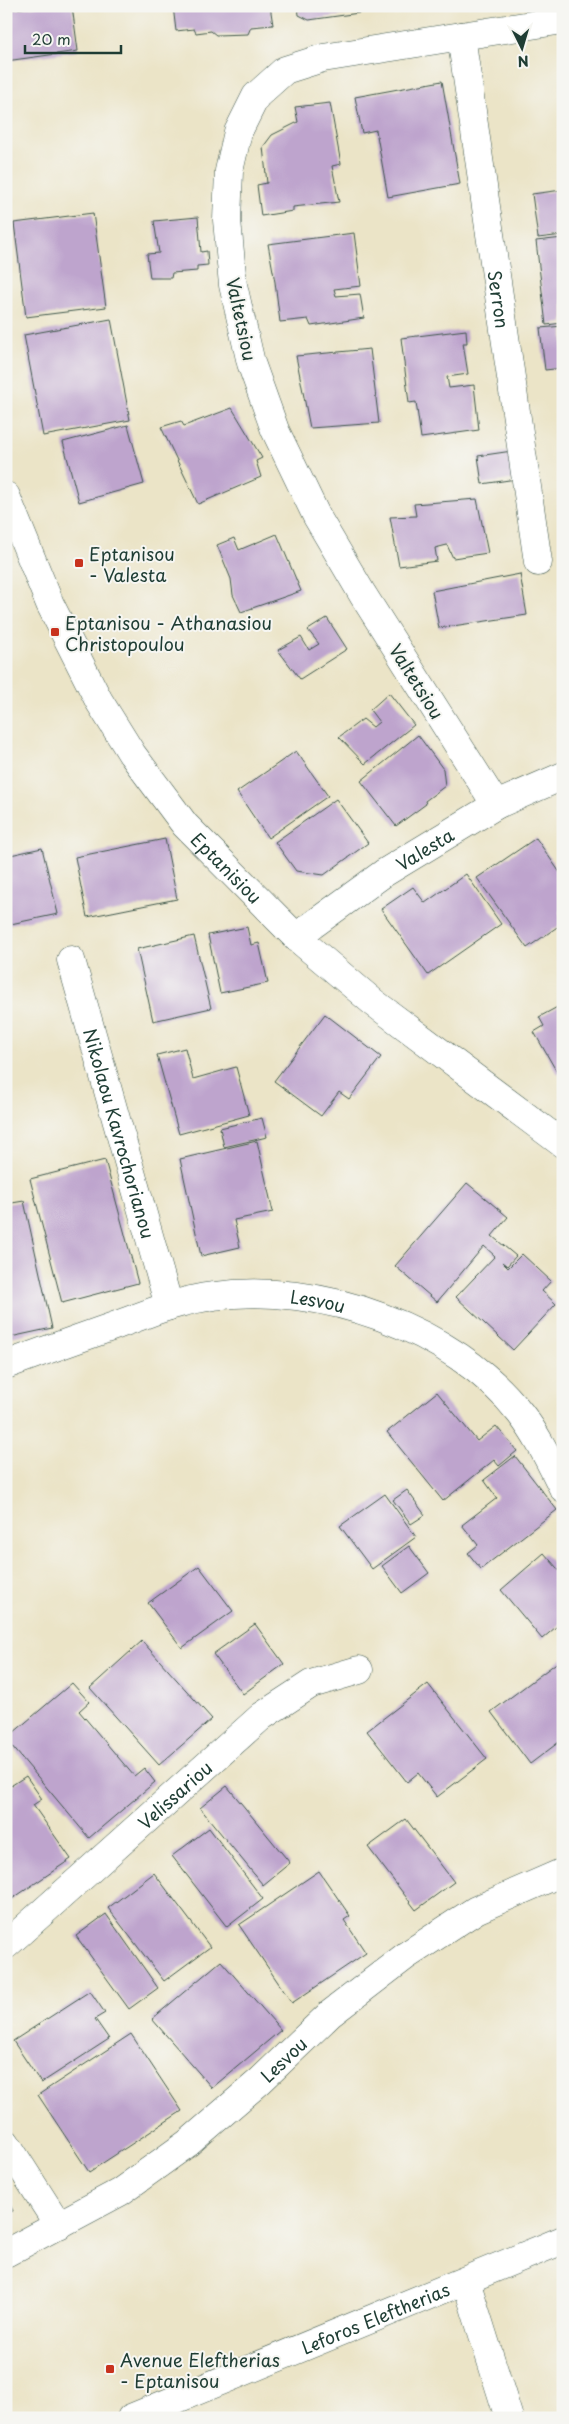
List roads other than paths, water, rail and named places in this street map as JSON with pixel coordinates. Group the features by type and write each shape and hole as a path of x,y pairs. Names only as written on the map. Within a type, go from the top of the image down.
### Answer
{"street":[{"name":"Valtetsiou","path":"496,805 368,603 317,517 274,430 251,363 233,284 227,220 229,171 238,132 256,96 285,70 323,58 563,20"},
{"name":"Serron","path":"460,36 538,562"},
{"name":"Eptanisiou","path":"6,496 50,604 99,701 132,754 185,826 296,937 373,1002 563,1144"},
{"name":"Valesta","path":"296,937 384,873 496,805 563,776"},
{"name":"Nikolaou Kavrochorianou","path":"71,960 169,1306"},
{"name":"Lesvou","path":"6,1364 169,1306 213,1296 250,1292 303,1298 360,1309 402,1324 451,1352 482,1375 519,1412 544,1448 563,1488"},
{"name":"Velissariou","path":"6,1945 262,1716 311,1684 359,1670"},
{"name":"Lesvou","path":"6,2253 120,2192 188,2143 260,2081 330,2014 407,1955 476,1910 563,1872"},
{"path":"6,2143 59,2226"},
{"name":"Leforos Eleftherias","path":"131,2418 563,2240"},
{"path":"466,2281 510,2418"}],"place":[{"name":"Eptanisou - Valesta","path":"79,563"},
{"name":"Eptanisou - Athanasiou Christopoulou","path":"55,632"},
{"name":"Avenue Eleftherias - Eptanisou","path":"110,2369"}]}
